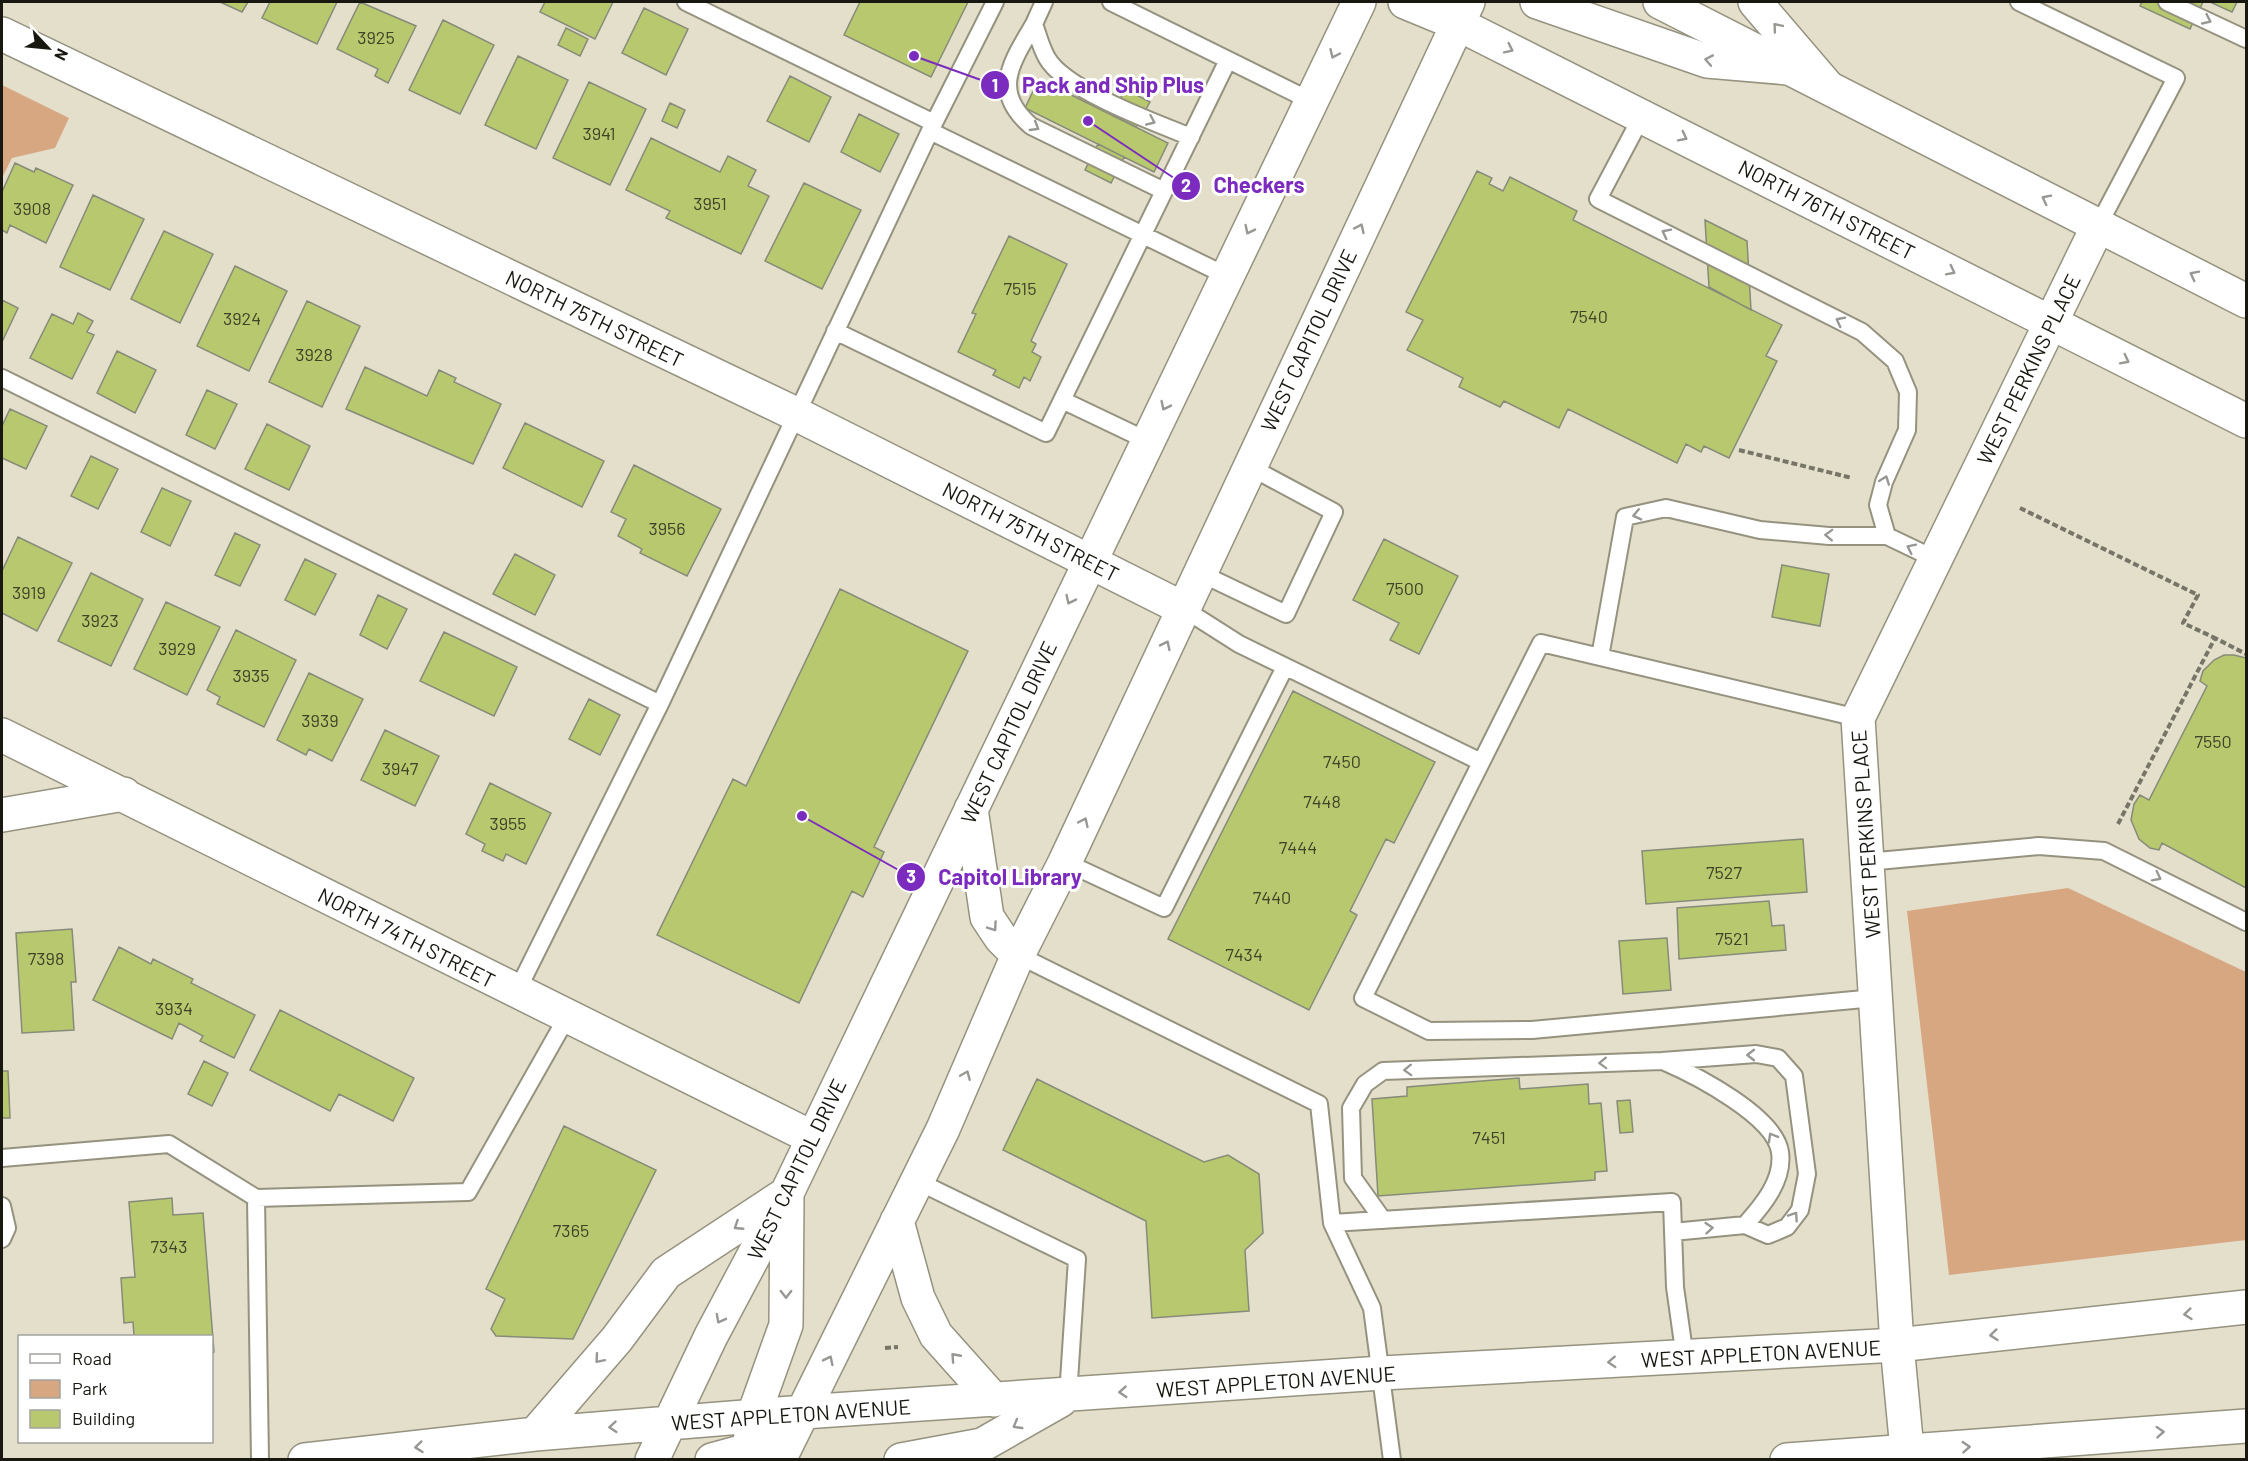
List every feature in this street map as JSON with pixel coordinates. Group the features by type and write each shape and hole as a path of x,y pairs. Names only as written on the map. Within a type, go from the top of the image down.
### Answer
{"main road":[{"name":"WEST CAPITOL DRIVE","path":"652,1460 711,1336 787,1193 1359,2"},
{"name":"NORTH 76TH STREET","path":"1406,2 1462,12 1642,116 2247,421"},
{"path":"1537,2 1707,61 1788,68"},
{"path":"1660,2 2247,301"},
{"path":"1755,2 1826,85"},
{"name":"WEST CAPITOL DRIVE","path":"803,1412 943,1129 1018,955 1065,862 1462,12"},
{"name":"NORTH 75TH STREET","path":"2,34 798,415 1184,609"},
{"name":"WEST PERKINS PLACE","path":"1908,1455 1897,1345 1858,718 2098,226"},
{"name":"NORTH 74TH STREET","path":"2,735 124,794 516,993 813,1138"},
{"path":"2,815 124,794"},
{"path":"971,808 987,917 1001,938 1018,955"},
{"path":"758,1456 753,1417 786,1325 787,1193"},
{"path":"535,1434 617,1339 666,1273 787,1193"},
{"path":"897,1221 918,1298 936,1335 994,1400"},
{"name":"WEST APPLETON AVENUE","path":"305,1460 535,1434 803,1412 1068,1396 1382,1373 1897,1345 2247,1307"},
{"path":"901,1460 982,1444 1068,1396"},
{"path":"712,1460 758,1456 803,1412"},
{"path":"671,1422 671,1460"},
{"path":"1787,1460 1908,1455 2247,1426"}],"lane":[{"path":"686,2 1227,276"},
{"path":"516,993 660,705 932,127 995,2"},
{"path":"1044,2 1011,65 1008,87 1015,112 1031,126 1164,191"},
{"path":"1111,2 1311,101"},
{"path":"2019,2 2175,78 2098,226"},
{"path":"2167,2 2247,39"},
{"path":"1034,24 1047,59 1070,82 1152,122 1191,137"},
{"path":"835,331 1046,433 1228,60"},
{"path":"1642,116 1598,198 1862,332 1895,361 1908,392 1906,430 1884,482 1878,505 1887,536"},
{"path":"2,378 660,705"},
{"path":"1062,400 1148,441"},
{"path":"1200,573 1286,614 1296,594 1334,512 1250,467"},
{"path":"1600,657 1625,517 1666,508 1760,530 1829,536 1887,536 1935,559"},
{"path":"1184,609 1239,644 1481,762"},
{"path":"1858,718 1541,643 1363,998 1429,1030 1532,1030 1875,998"},
{"path":"1065,862 1164,908 1285,667"},
{"path":"1867,862 2039,846 2104,851 2247,922"},
{"path":"1018,955 1319,1104 1332,1223 1372,1308 1392,1460"},
{"path":"2,1158 169,1144 256,1198 468,1192 567,1017"},
{"path":"1383,1220 1353,1178 1352,1108 1365,1084 1383,1071 1662,1061 1756,1053 1778,1058 1794,1076 1807,1174 1800,1210 1787,1227 1767,1235 1745,1225 1673,1232"},
{"path":"1662,1061 1696,1075 1737,1102 1767,1128 1780,1150 1778,1176 1764,1204 1745,1225"},
{"path":"917,1181 1077,1259 1068,1396"},
{"path":"256,1198 260,1460"},
{"path":"1332,1223 1672,1202 1675,1287 1685,1358"},
{"path":"2,1206 7,1228 2,1239"}],"path":[{"path":"1739,450 1858,480 1884,482"},
{"path":"2020,508 2198,594 2183,623 2247,654"},
{"path":"2104,851 2215,638"}],"green space":[{"path":"2,85 69,118 55,148 12,158 2,178"},
{"path":"2068,888 2246,972 2246,1240 1949,1275 1907,911"}],"building":[{"path":"220,2 248,2 242,12"},
{"path":"270,2 337,2 317,44 262,18"},
{"path":"360,2 416,26 388,83 375,76 378,69 337,49"},
{"path":"545,2 613,2 595,39 540,12"},
{"path":"860,2 968,2 931,77 844,35"},
{"path":"2142,2 2203,2 2190,29 2140,6"},
{"path":"2210,2 2237,2 2232,12"},
{"path":"644,8 688,29 666,75 622,53"},
{"path":"443,20 494,45 460,114 409,90"},
{"path":"566,28 588,39 580,56 558,45"},
{"path":"518,56 568,80 536,149 485,125"},
{"path":"790,76 831,97 809,142 767,121"},
{"path":"1039,79 1168,143 1154,172 1025,108"},
{"path":"589,82 646,109 610,185 553,158"},
{"path":"1125,89 1150,102 1136,127 1112,115"},
{"path":"670,103 685,110 677,128 662,121"},
{"path":"859,114 899,134 880,172 841,152"},
{"path":"651,138 720,172 728,156 756,170 748,186 769,196 741,254 666,218 670,211 626,190"},
{"path":"1098,144 1124,157 1111,183 1085,170"},
{"path":"15,163 34,172 36,168 73,185 46,243 10,225 7,233 2,230 2,192"},
{"path":"1477,171 1492,178 1489,184 1503,191 1510,177 1577,211 1573,220 1782,325 1766,356 1777,361 1729,458 1704,446 1701,452 1686,444 1677,463 1568,409 1559,428 1504,401 1500,407 1459,387 1463,378 1407,350 1423,320 1406,312"},
{"path":"804,183 861,210 822,289 765,261"},
{"path":"93,195 144,219 110,290 60,267"},
{"path":"1705,220 1747,241 1751,310 1709,287"},
{"path":"164,231 213,254 180,323 131,299"},
{"path":"1009,236 1067,264 1031,341 1036,344 1032,352 1041,357 1030,381 1024,377 1019,388 993,375 996,370 958,352 976,314 972,313"},
{"path":"235,266 287,291 249,371 197,346"},
{"path":"2,300 18,308 2,342"},
{"path":"307,301 360,326 322,407 269,382"},
{"path":"78,313 93,321 87,332 94,335 72,379 30,358 52,314 73,324"},
{"path":"117,351 156,370 135,413 97,393"},
{"path":"365,367 427,396 439,370 456,378 454,382 501,404 473,464 346,409"},
{"path":"207,390 237,404 215,449 186,435"},
{"path":"10,409 47,426 26,469 2,458 2,426"},
{"path":"525,423 604,461 582,507 503,468"},
{"path":"267,424 310,446 289,490 245,469"},
{"path":"91,456 118,469 98,509 71,496"},
{"path":"634,465 721,509 687,576 640,553 642,549 618,536 626,519 611,512"},
{"path":"162,488 191,501 170,546 141,532"},
{"path":"235,533 260,545 240,586 215,575"},
{"path":"18,537 72,563 37,631 2,613 2,571"},
{"path":"1384,539 1458,576 1419,654 1390,640 1399,623 1353,600"},
{"path":"515,554 555,575 535,615 493,594"},
{"path":"305,559 336,574 315,615 285,600"},
{"path":"1782,565 1829,574 1820,626 1772,617"},
{"path":"91,573 143,599 111,666 58,641"},
{"path":"840,589 968,651 874,847 884,852 863,897 852,891 799,1003 657,935 733,779 746,786"},
{"path":"378,595 407,609 387,649 360,635"},
{"path":"166,602 220,627 187,695 134,669"},
{"path":"236,630 296,660 264,727 217,704 220,697 207,690"},
{"path":"444,632 517,667 494,716 420,681"},
{"path":"2224,655 2246,658 2246,888 2162,843 2159,850 2150,848 2139,839 2131,820 2134,804 2140,795 2149,800 2207,686 2200,681 2203,671 2214,660"},
{"path":"309,673 363,699 332,761 309,749 306,755 277,740"},
{"path":"1293,691 1435,762 1394,843 1386,839 1350,911 1357,915 1309,1010 1168,939"},
{"path":"589,699 620,715 600,755 569,739"},
{"path":"385,730 439,756 415,806 361,780"},
{"path":"490,783 551,813 526,864 506,854 503,861 482,851 485,844 466,834"},
{"path":"1803,839 1807,892 1646,904 1642,851"},
{"path":"1769,901 1772,926 1784,925 1786,950 1679,959 1677,908"},
{"path":"72,929 76,982 71,982 74,1030 22,1033 16,933"},
{"path":"1667,938 1671,990 1623,994 1619,941"},
{"path":"119,947 151,964 153,959 193,979 191,983 255,1015 234,1058 200,1041 203,1036 179,1023 172,1039 93,1000"},
{"path":"280,1010 414,1078 393,1121 339,1094 330,1111 250,1070"},
{"path":"204,1061 228,1073 212,1106 188,1094"},
{"path":"2,1071 8,1071 10,1118 2,1118"},
{"path":"1519,1078 1520,1089 1588,1084 1589,1104 1601,1103 1607,1171 1595,1172 1595,1180 1378,1196 1372,1099 1407,1096 1407,1087"},
{"path":"1037,1079 1204,1162 1228,1155 1259,1174 1263,1233 1245,1250 1249,1311 1152,1318 1146,1221 1003,1150"},
{"path":"1630,1100 1633,1132 1620,1133 1617,1101"},
{"path":"564,1126 656,1170 573,1339 496,1336 491,1329 505,1299 486,1289"},
{"path":"172,1198 173,1215 203,1213 213,1335 134,1335 133,1322 124,1323 121,1278 135,1277 129,1202"}],"place":[{"name":"Pack and Ship Plus","path":"914,56"},
{"name":"Checkers","path":"1088,121"},
{"name":"Capitol Library","path":"802,816"}]}
